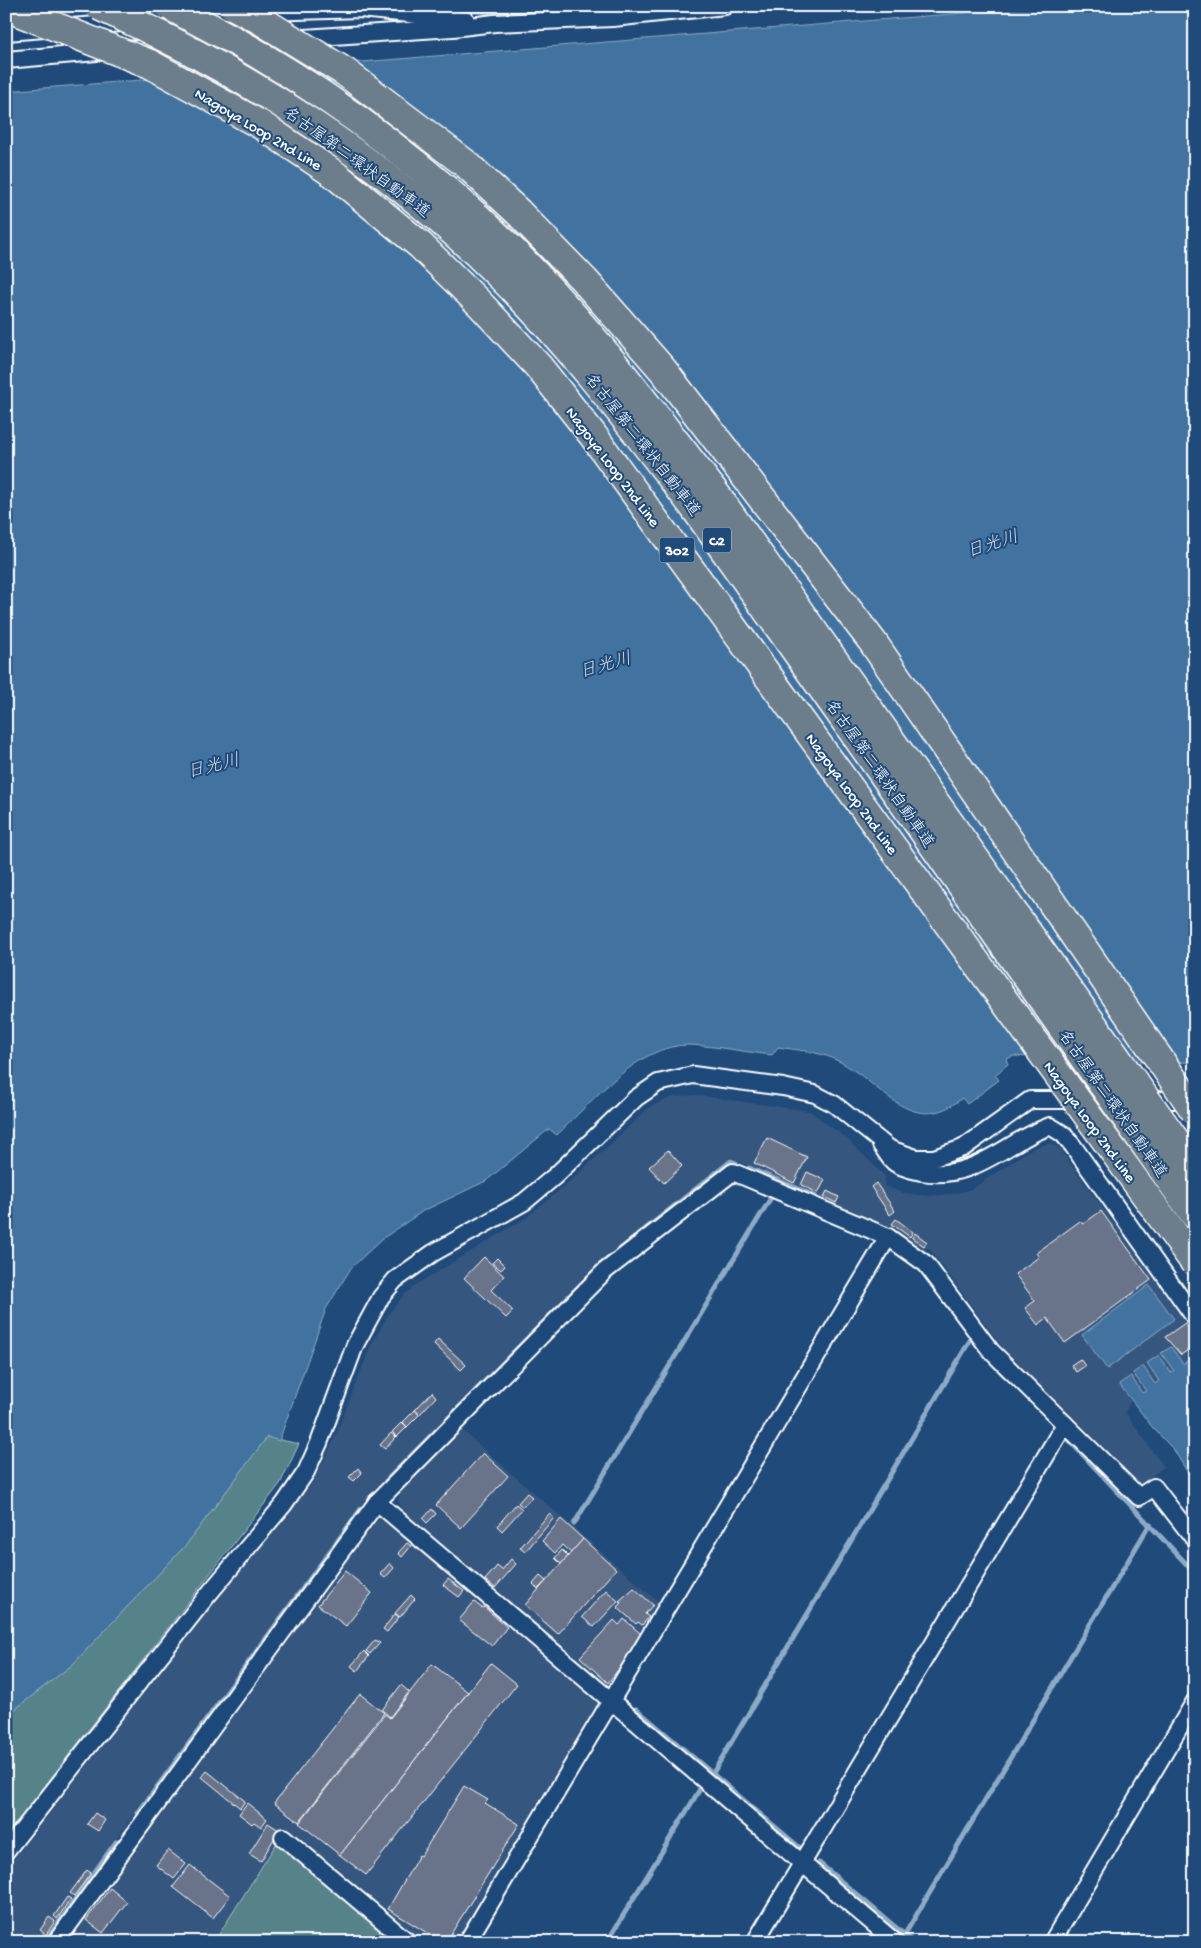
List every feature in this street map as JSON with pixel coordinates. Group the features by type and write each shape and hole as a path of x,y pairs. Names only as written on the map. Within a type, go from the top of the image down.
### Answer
{"highway":[{"name":"名古屋第二環状自動車道","path":"99,6 159,33 217,65 324,132 442,222 495,270 558,338 621,411 694,507 1195,1215"},
{"name":"名古屋第二環状自動車道","path":"170,6 256,53 339,107 401,154 459,201 515,254 576,318 642,397 715,493 1195,1168"},
{"path":"234,6 262,21 344,72 466,164 518,212 586,281 664,370 872,641 1195,1111"},
{"name":"Nagoya Loop 2nd Line","path":"6,7 150,64 261,125 334,174 420,245 480,304 538,366 592,434 1195,1263"}],"street":[{"path":"6,60 108,50 452,28 495,23 613,18 725,6"},
{"path":"6,32 264,12 360,9 495,23"},
{"path":"6,1851 207,1596 284,1504 306,1472 356,1345 380,1297 395,1280 433,1253 524,1202 555,1176 636,1098 658,1083 692,1075 783,1086 815,1094 834,1104 890,1149 916,1158 934,1158 963,1148 1030,1100 1195,1100"},
{"path":"876,1138 895,1163 927,1173 954,1174 975,1166 1037,1130 1050,1126 1063,1134 1073,1146 1195,1318"},
{"path":"56,1942 377,1502 605,1271 733,1172 888,1237 926,1264 991,1351 1139,1497 1154,1488 1195,1540"},
{"path":"467,1942 888,1237"},
{"path":"755,1942 1064,1424"},
{"path":"377,1502 611,1703 895,1942"},
{"path":"1052,1942 1195,1700"},
{"path":"282,1837 408,1942"}],"shaded area":[{"path":"696,1095 810,1111 846,1138 886,1177 884,1186 904,1193 928,1196 953,1194 972,1189 1034,1147 1052,1143 1060,1149 1195,1335 1195,1356 1171,1373 1147,1363 1160,1381 1156,1384 1143,1366 1133,1373 1146,1391 1143,1393 1119,1384 1131,1401 1125,1412 1164,1467 1134,1489 1104,1447 1005,1351 929,1248 924,1249 888,1228 731,1158 598,1263 385,1479 356,1513 42,1942 6,1942 6,1869 217,1599 313,1482 332,1444 371,1345 390,1312 404,1295 417,1284 526,1218 575,1177 651,1106 673,1097"},
{"path":"461,1429 663,1606 609,1690 402,1511 398,1499 403,1489"},
{"path":"379,1517 603,1705 461,1942 419,1942 284,1832 216,1939 219,1942 68,1942"}],"green space":[{"path":"364,6 664,6 531,16"},
{"path":"267,1437 299,1444 280,1484 6,1836 6,1716 72,1665 186,1545"},
{"path":"278,1841 398,1942 219,1942 216,1939"}],"water":[{"name":"日光川","path":"1049,6 1195,6 1195,1062 1111,1063 1014,1056 1006,1059 1008,1064 995,1075 999,1080 967,1104 962,1098 943,1109 927,1113 911,1110 896,1102 851,1068 827,1056 813,1052 778,1047 772,1055 689,1045 670,1047 652,1054 634,1065 600,1092 557,1135 549,1129 486,1181 423,1211 382,1239 351,1268 326,1309 279,1441 267,1437 186,1545 72,1665 6,1716 6,91"},
{"path":"1149,1285 1174,1319 1107,1369 1082,1335"},
{"path":"1171,1347 1183,1364 1195,1356 1195,1485 1174,1450 1153,1428 1119,1384 1131,1376 1142,1393 1146,1391 1133,1373 1143,1366 1155,1384 1159,1381 1147,1363 1159,1355 1171,1373 1174,1371 1161,1353"}],"building":[{"path":"767,1138 807,1157 794,1183 754,1163"},
{"path":"668,1150 682,1166 664,1183 649,1167"},
{"path":"807,1172 825,1180 818,1193 801,1185"},
{"path":"876,1183 895,1211 890,1215 871,1187"},
{"path":"827,1191 839,1197 836,1203 824,1197"},
{"path":"1101,1211 1151,1280 1065,1343 1047,1318 1038,1325 1025,1308 1035,1301 1015,1274 1039,1257 1036,1253 1080,1221 1083,1224"},
{"path":"896,1219 913,1232 910,1237 892,1224"},
{"path":"915,1233 927,1242 924,1246 912,1238"},
{"path":"484,1257 504,1276 491,1290 513,1311 506,1318 464,1278"},
{"path":"497,1258 505,1266 501,1270 492,1263"},
{"path":"1185,1323 1195,1337 1195,1345 1181,1355 1165,1337"},
{"path":"438,1339 466,1365 461,1370 434,1344"},
{"path":"1080,1359 1085,1366 1076,1372 1071,1365"},
{"path":"432,1392 436,1397 420,1414 415,1410"},
{"path":"415,1410 419,1415 407,1427 403,1422"},
{"path":"402,1422 407,1427 397,1437 392,1432"},
{"path":"391,1433 396,1437 385,1449 380,1445"},
{"path":"483,1453 508,1476 461,1528 436,1505"},
{"path":"358,1468 362,1473 354,1481 349,1477"},
{"path":"527,1493 532,1497 523,1507 518,1503"},
{"path":"516,1504 522,1509 502,1531 497,1526"},
{"path":"432,1509 436,1514 427,1523 423,1519"},
{"path":"549,1514 554,1518 525,1552 520,1548"},
{"path":"561,1519 583,1539 571,1553 562,1545 555,1553 542,1541"},
{"path":"583,1539 616,1569 558,1634 525,1605"},
{"path":"407,1543 411,1546 402,1557 398,1553"},
{"path":"562,1550 568,1556 561,1564 555,1558"},
{"path":"511,1559 516,1564 495,1588 485,1580 497,1566 502,1570"},
{"path":"390,1563 394,1568 385,1578 380,1574"},
{"path":"345,1571 372,1593 346,1626 318,1605"},
{"path":"540,1576 546,1581 538,1589 533,1584"},
{"path":"448,1579 464,1591 459,1597 443,1585"},
{"path":"634,1588 653,1605 645,1614 649,1617 642,1625 638,1622 636,1624 617,1607 621,1603 619,1601"},
{"path":"606,1590 618,1601 594,1627 582,1617"},
{"path":"411,1595 415,1599 400,1617 395,1613"},
{"path":"474,1602 482,1608 484,1607 507,1627 492,1646 459,1620"},
{"path":"395,1614 399,1617 387,1632 383,1629"},
{"path":"624,1619 641,1634 633,1650 608,1683 580,1657 614,1620 619,1625"},
{"path":"375,1640 380,1643 370,1654 366,1651"},
{"path":"364,1651 369,1656 357,1671 351,1666"},
{"path":"491,1663 517,1684 366,1875 340,1855"},
{"path":"432,1664 468,1692 340,1855 299,1823 385,1714 390,1718"},
{"path":"401,1685 409,1692 390,1717 382,1710"},
{"path":"360,1694 384,1713 299,1822 274,1803"},
{"path":"207,1771 245,1801 240,1808 202,1777"},
{"path":"464,1786 488,1800 485,1803 519,1824 446,1942 442,1942 388,1909 419,1855 421,1856"},
{"path":"247,1803 267,1819 261,1827 254,1822 252,1824 239,1814"},
{"path":"95,1813 105,1820 98,1831 87,1824"},
{"path":"268,1823 279,1830 261,1861 249,1854"},
{"path":"168,1850 186,1864 174,1879 156,1865"},
{"path":"190,1865 230,1896 213,1918 173,1887"},
{"path":"87,1870 91,1873 74,1896 70,1893"},
{"path":"110,1888 127,1902 103,1933 86,1920"},
{"path":"67,1897 71,1899 57,1919 54,1916"},
{"path":"49,1917 55,1921 46,1935 40,1930"}],"waterway":[{"path":"386,1481 600,1265 731,1161 736,1163"},
{"path":"749,1168 815,1196"},
{"path":"574,1524 772,1196"},
{"path":"713,1773 972,1337"},
{"path":"982,1352 1004,1375"},
{"path":"1067,1438 1195,1573"},
{"path":"138,1813 361,1509"},
{"path":"905,1934 1150,1524"},
{"path":"636,1709 800,1848"},
{"path":"607,1942 700,1789"},
{"path":"45,1942 116,1842"},
{"path":"819,1863 913,1942"}]}
